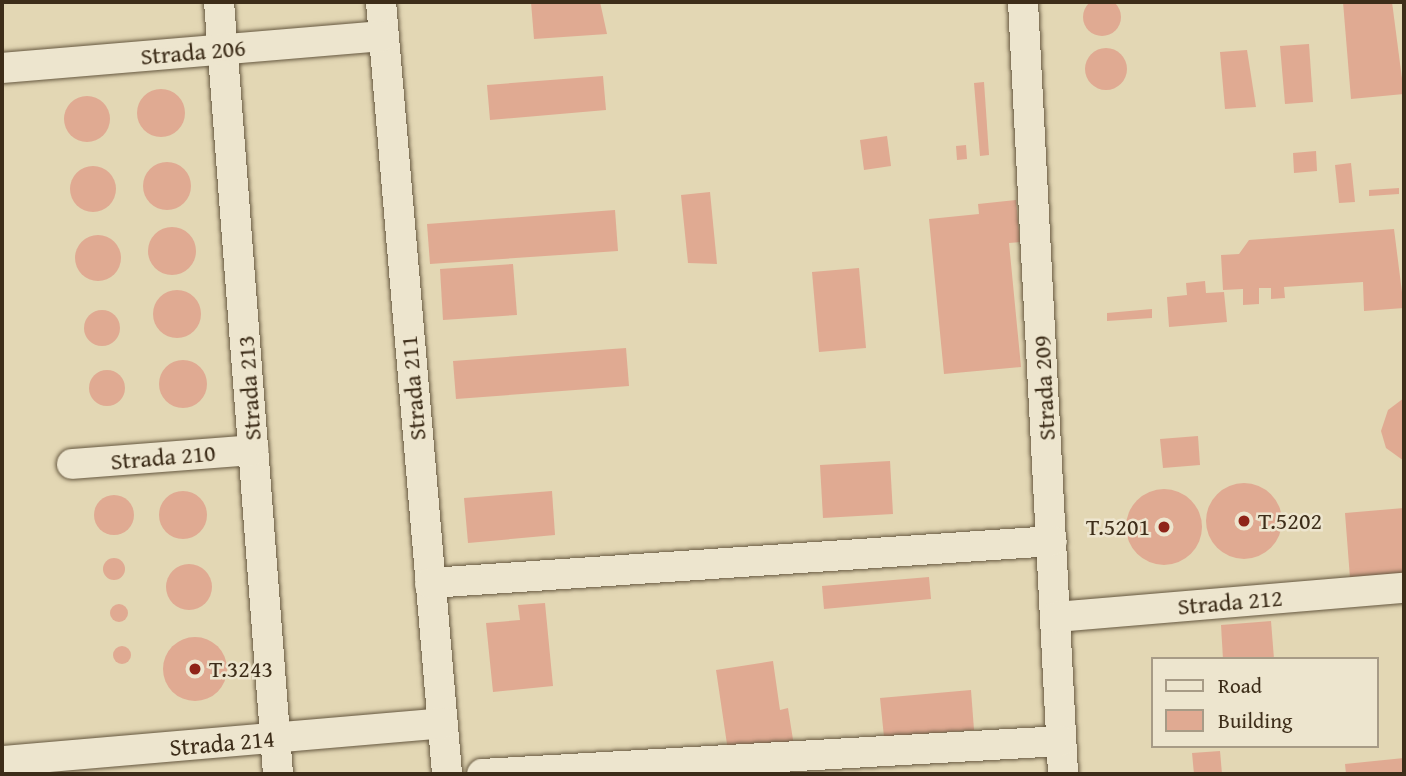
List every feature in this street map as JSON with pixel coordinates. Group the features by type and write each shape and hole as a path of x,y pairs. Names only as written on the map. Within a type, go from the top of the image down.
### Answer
{"lane":[{"name":"Strada 213","path":"219,2 278,774"},
{"name":"Strada 211","path":"381,2 447,774"},
{"name":"Strada 209","path":"1023,2 1063,774"},
{"name":"Strada 206","path":"2,68 383,36"},
{"name":"Strada 210","path":"72,464 253,450"},
{"path":"429,583 1052,541"},
{"name":"Strada 212","path":"1056,617 1404,588"},
{"name":"Strada 214","path":"2,761 442,723"},
{"path":"482,774 1061,740"}],"building":[{"path":"1095,-1 1109,-1 1120,10 1120,24 1109,35 1095,35 1084,24 1084,10"},
{"path":"531,2 600,2 607,34 534,39"},
{"path":"1343,2 1392,2 1404,94 1351,99"},
{"path":"1309,44 1313,102 1285,104 1280,46"},
{"path":"1106,48 1121,54 1127,69 1121,84 1106,90 1091,84 1085,69 1091,54"},
{"path":"1247,50 1256,107 1225,109 1220,52"},
{"path":"603,76 606,110 490,120 487,85"},
{"path":"984,82 989,155 980,156 974,83"},
{"path":"161,89 178,96 185,113 178,130 161,137 144,130 137,113 144,96"},
{"path":"87,96 103,103 110,119 103,135 87,142 71,135 64,119 71,103"},
{"path":"887,136 891,166 864,170 860,140"},
{"path":"966,145 967,159 957,160 956,146"},
{"path":"1316,151 1317,171 1294,173 1293,153"},
{"path":"167,162 184,169 191,186 184,203 167,210 150,203 143,186 150,169"},
{"path":"1351,163 1355,202 1339,203 1335,165"},
{"path":"93,166 109,173 116,189 109,205 93,212 77,205 70,189 77,173"},
{"path":"1399,188 1399,194 1369,196 1369,190"},
{"path":"710,192 717,264 688,263 681,195"},
{"path":"1016,200 1020,242 1009,243 1021,367 944,374 929,219 979,214 978,204"},
{"path":"615,210 618,251 430,264 427,224"},
{"path":"172,227 189,234 196,251 189,268 172,275 155,268 148,251 155,234"},
{"path":"1394,229 1404,308 1364,311 1363,282 1284,287 1285,298 1271,299 1271,288 1259,288 1259,304 1243,305 1243,289 1223,290 1221,255 1239,254 1249,240"},
{"path":"98,235 114,242 121,258 114,274 98,281 82,274 75,258 82,242"},
{"path":"513,264 517,315 443,320 440,269"},
{"path":"859,268 866,348 819,352 812,272"},
{"path":"1205,281 1206,293 1224,292 1227,322 1169,327 1167,297 1187,295 1186,283"},
{"path":"177,290 194,297 201,314 194,331 177,338 160,331 153,314 160,297"},
{"path":"1152,309 1152,318 1107,321 1107,313"},
{"path":"102,310 115,315 120,328 115,341 102,346 89,341 84,328 89,315"},
{"path":"626,348 629,386 456,399 453,361"},
{"path":"183,360 200,367 207,384 200,401 183,408 166,401 159,384 166,367"},
{"path":"107,370 120,375 125,388 120,401 107,406 94,401 89,388 94,375"},
{"path":"1404,398 1404,461 1386,448 1381,431 1388,410"},
{"path":"1198,436 1200,465 1163,468 1160,439"},
{"path":"890,461 893,514 823,518 820,465"},
{"name":"T.5202","path":"1237,483 1251,483 1265,489 1276,500 1282,521 1279,536 1271,548 1251,559 1237,559 1223,553 1212,542 1206,528 1206,514 1212,500 1223,489"},
{"name":"T.5201","path":"1157,489 1171,489 1185,495 1196,506 1202,527 1199,542 1191,554 1171,565 1157,565 1143,559 1132,548 1126,534 1126,520 1132,506 1143,495"},
{"path":"183,491 200,498 207,515 200,532 183,539 166,532 159,515 166,498"},
{"path":"552,491 555,535 468,543 464,498"},
{"path":"114,495 128,501 134,515 128,529 114,535 100,529 94,515 100,501"},
{"path":"1404,508 1404,573 1350,578 1345,513"},
{"path":"114,558 122,561 125,569 122,577 114,580 106,577 103,569 106,561"},
{"path":"189,564 206,570 212,587 206,604 189,610 172,604 166,587 172,570"},
{"path":"929,577 931,599 824,609 822,586"},
{"path":"545,603 553,686 493,692 486,623 520,620 518,605"},
{"path":"119,604 125,607 128,613 125,619 119,622 113,619 110,613 113,607"},
{"path":"1271,621 1274,657 1223,657 1221,625"},
{"name":"T.3243","path":"189,637 201,637 218,646 225,657 225,681 218,692 201,701 189,701 177,696 168,687 163,675 163,663 168,651 177,642"},
{"path":"122,646 128,649 131,655 128,661 122,664 116,661 113,655 116,649"},
{"path":"773,661 780,710 788,708 794,746 728,751 716,670"},
{"path":"971,690 974,730 884,737 880,698"},
{"path":"1220,751 1222,774 1194,774 1192,753"},
{"path":"1404,758 1404,774 1346,774 1345,764"}],"place":[{"name":"T.5202","path":"1244,521"},
{"name":"T.5201","path":"1164,527"},
{"name":"T.3243","path":"195,669"}]}
